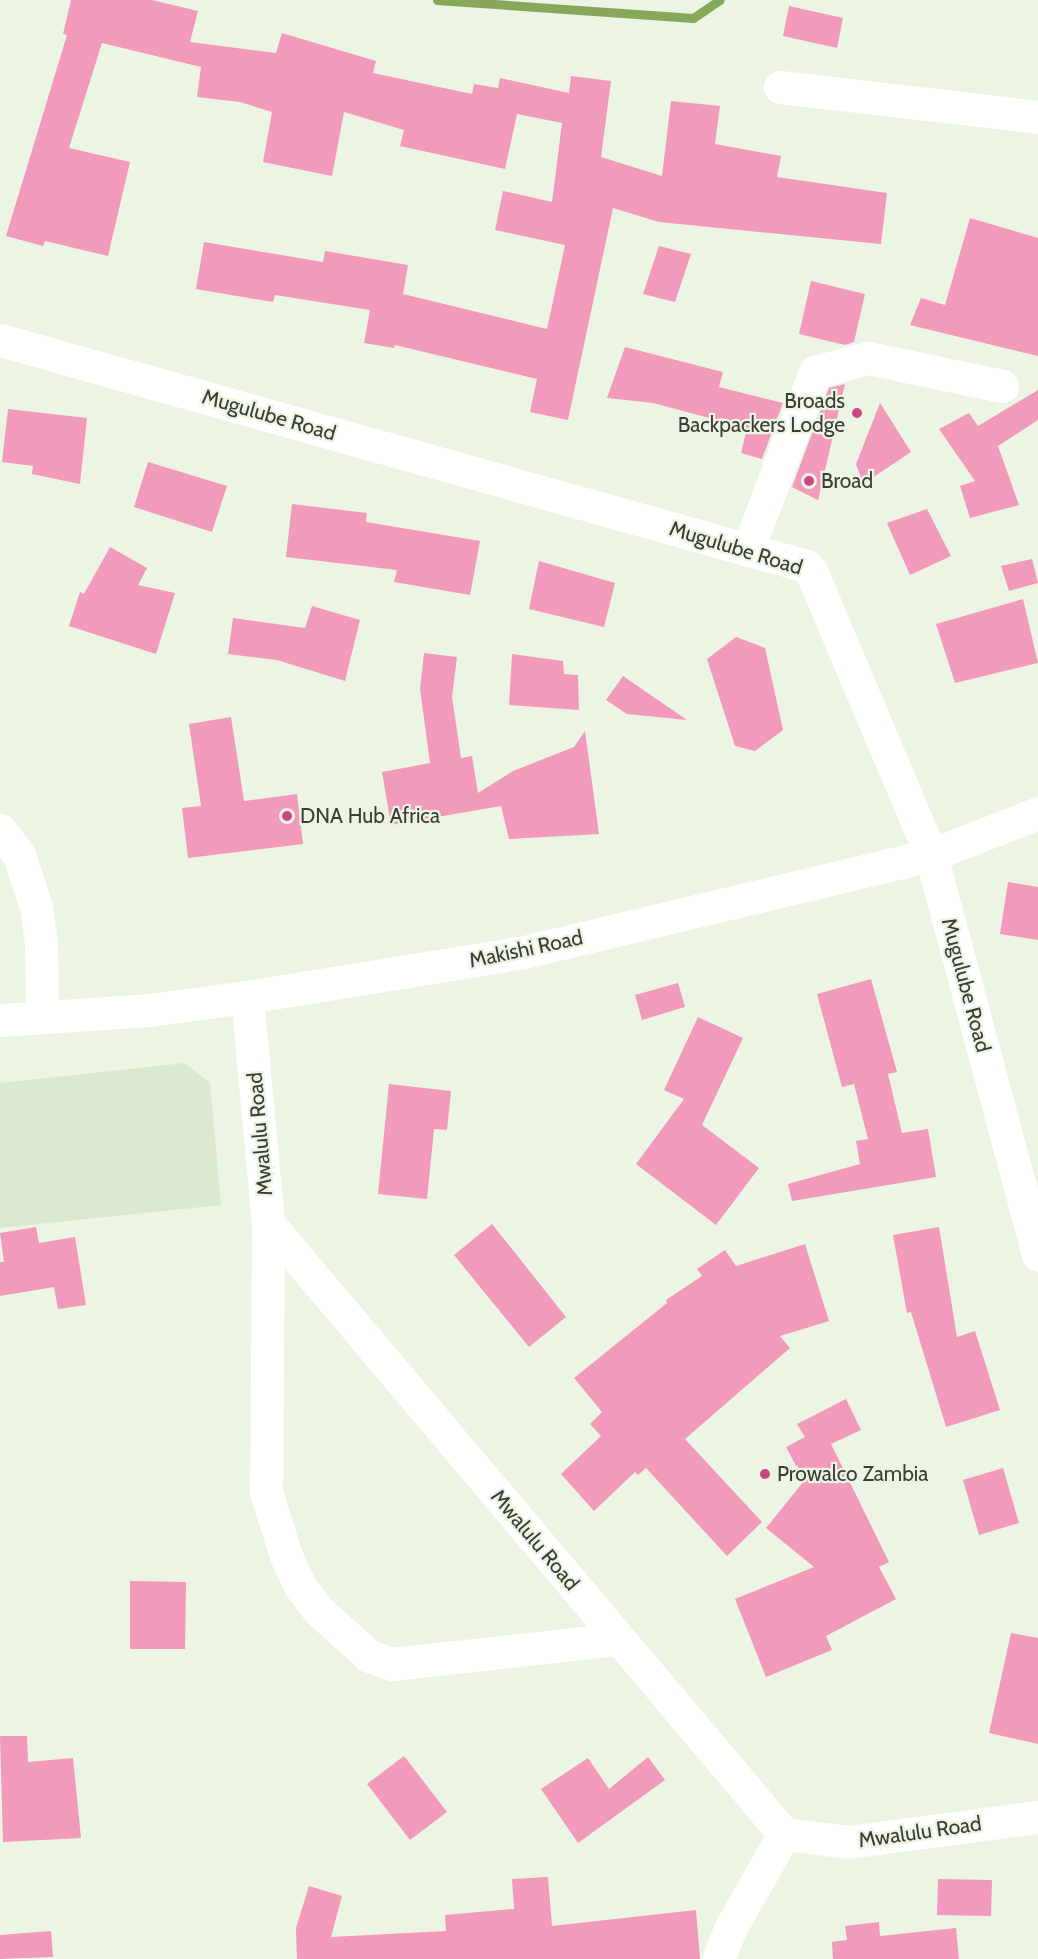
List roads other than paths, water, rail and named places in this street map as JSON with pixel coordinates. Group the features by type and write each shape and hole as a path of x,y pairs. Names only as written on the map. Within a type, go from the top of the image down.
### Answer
{"street":[{"path":"780,87 1038,117"},
{"name":"Mugulube Road","path":"0,340 796,562 812,571 931,855 1038,1255"},
{"path":"748,549 815,372 835,364 868,358 1002,386"},
{"name":"Makishi Road","path":"0,1020 149,1010 247,997 524,952 931,855 1038,813"},
{"path":"0,830 19,855 36,907 41,942 42,1017"},
{"name":"Mwalulu Road","path":"247,997 268,1223 784,1834 848,1842 1038,1816"},
{"path":"268,1223 266,1492 274,1527 291,1566 318,1610 369,1656 392,1664 618,1640"},
{"path":"718,1959 730,1929 784,1834"}],"waterway":[{"path":"437,0 693,18 720,0"}],"place":[{"name":"Broads Backpackers Lodge","path":"857,413"},
{"name":"Broad","path":"809,481"},
{"name":"DNA Hub Africa","path":"287,816"},
{"name":"Prowalco Zambia","path":"765,1474"}]}
